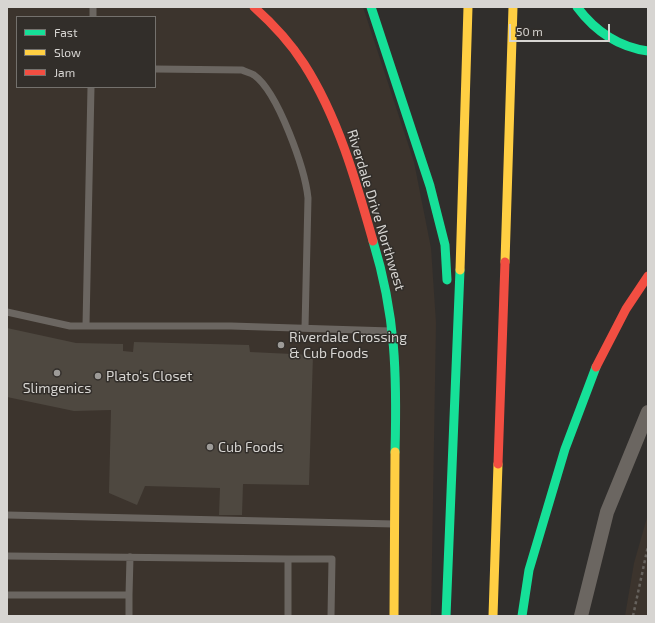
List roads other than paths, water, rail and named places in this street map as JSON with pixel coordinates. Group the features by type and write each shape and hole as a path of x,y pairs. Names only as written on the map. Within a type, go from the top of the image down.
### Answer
{"main road":[{"name":"Riverdale Drive Northwest","path":"254,7 282,34 303,61 322,92 336,124 379,257 387,291 393,331 396,377 394,616"},
{"path":"371,7 432,194 445,245 448,292"},
{"path":"446,616 454,393 463,208 468,7"},
{"path":"493,616 513,7"},
{"path":"577,7 582,15 606,36 634,50 648,51"},
{"path":"522,616 529,570 564,449 593,373 626,310 648,276"},
{"path":"449,307 454,393"}],"street":[{"path":"581,616 607,512 648,412"}],"lane":[{"path":"156,69 242,70 254,75 265,87 291,134 307,185 305,328"},
{"path":"86,325 91,88"},
{"path":"7,312 70,326 305,328 393,331"},
{"path":"7,515 395,524"},
{"path":"7,556 332,559 331,616"},
{"path":"129,616 130,557"},
{"path":"288,559 288,616"},
{"path":"7,595 129,595"}],"place":[{"name":"Riverdale Crossing & Cub Foods","path":"281,345"},
{"name":"Slimgenics","path":"57,373"},
{"name":"Plato's Closet","path":"98,376"},
{"name":"Cub Foods","path":"210,447"}]}
